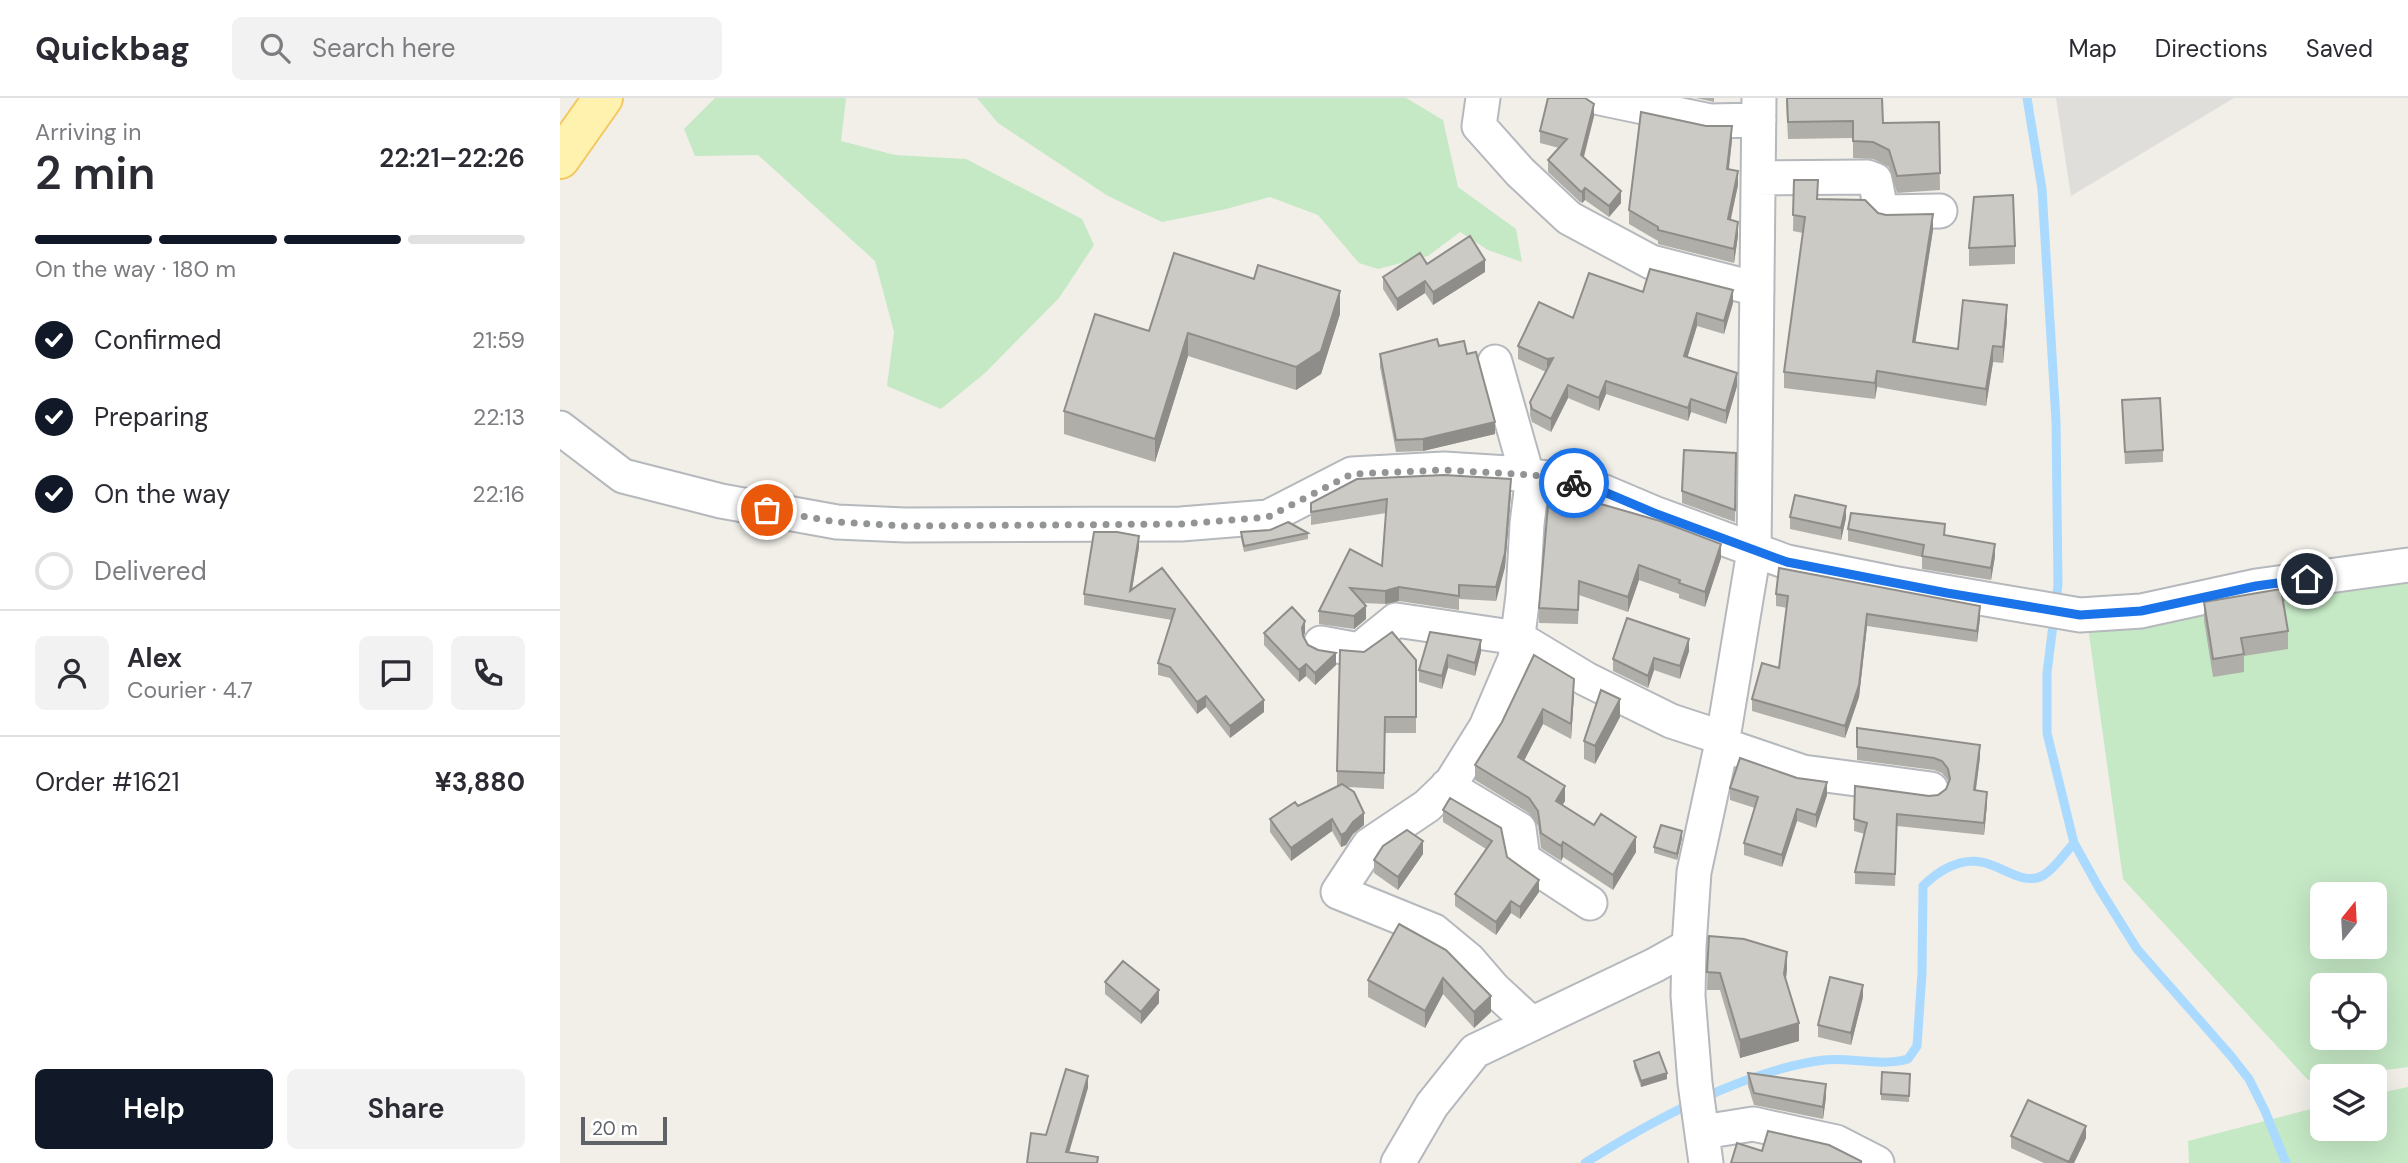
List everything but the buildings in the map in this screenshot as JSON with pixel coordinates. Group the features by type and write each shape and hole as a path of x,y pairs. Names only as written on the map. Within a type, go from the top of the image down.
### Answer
{"main road":[{"path":"560,159 603,98"}],"street":[{"path":"1483,98 1479,126 1520,172 1569,218 1651,262 1757,289"},
{"path":"1601,98 1710,121 1759,109 1754,551 1722,741 1694,872 1689,946 1688,996 1701,1122 1753,1124 1836,1142 1877,1163"},
{"path":"1759,178 1867,177 1875,180 1880,205 1886,212 1940,211"},
{"path":"1495,362 1530,475 1523,595 1515,660 1486,727 1447,786 1427,806 1368,845 1338,892 1434,932 1468,960 1494,989 1532,1024"},
{"path":"560,428 623,476 721,501 837,522 865,524 1181,524 1268,517 1352,474 1444,470 1530,475 1564,480 1602,491 1787,562 2074,614 2141,611 2256,586 2408,565"},
{"path":"1321,643 1359,650 1396,620 1518,638 1586,679 1659,715 1803,772 1931,789"},
{"path":"1447,786 1519,829 1523,859 1590,903"},
{"path":"1398,1163 1432,1105 1475,1051 1689,946"}],"shaded area":[{"path":"2056,98 2234,98 2071,196"}],"green space":[{"path":"715,98 846,98 841,141 895,155 966,159 1082,219 1094,245 1059,298 985,373 941,409 887,386 894,332 875,261 758,155 695,156 684,129"},
{"path":"977,98 1406,98 1443,120 1458,187 1516,229 1522,262 1488,250 1460,232 1428,256 1378,269 1359,263 1318,215 1270,197 1162,222 1108,196 998,123"},
{"path":"2408,584 2408,1067 2387,1070 2387,1064 2310,1064 2308,1080 2123,879 2088,627 2286,592"},
{"path":"2408,1087 2408,1163 2189,1163 2188,1141 2310,1109 2310,1141 2387,1141 2387,1091"}],"waterway":[{"path":"2027,98 2042,189 2056,421 2058,585 2047,673 2047,733 2074,843 2099,888 2137,949 2249,1079 2286,1163"},
{"path":"1585,1163 1700,1099 1763,1074 1824,1060 1887,1062 1908,1059 1917,1046 1922,973 1923,886 1949,867 1973,861 1989,864 2020,877 2036,878 2052,868 2074,843"}],"way so far":[{"path":"767,510 837,522 905,526 1181,524 1268,517 1352,474 1444,470 1533,475 1574,483"}],"route":[{"path":"1574,483 1602,491 1787,562 2080,615 2141,611 2256,586 2307,579"}]}
